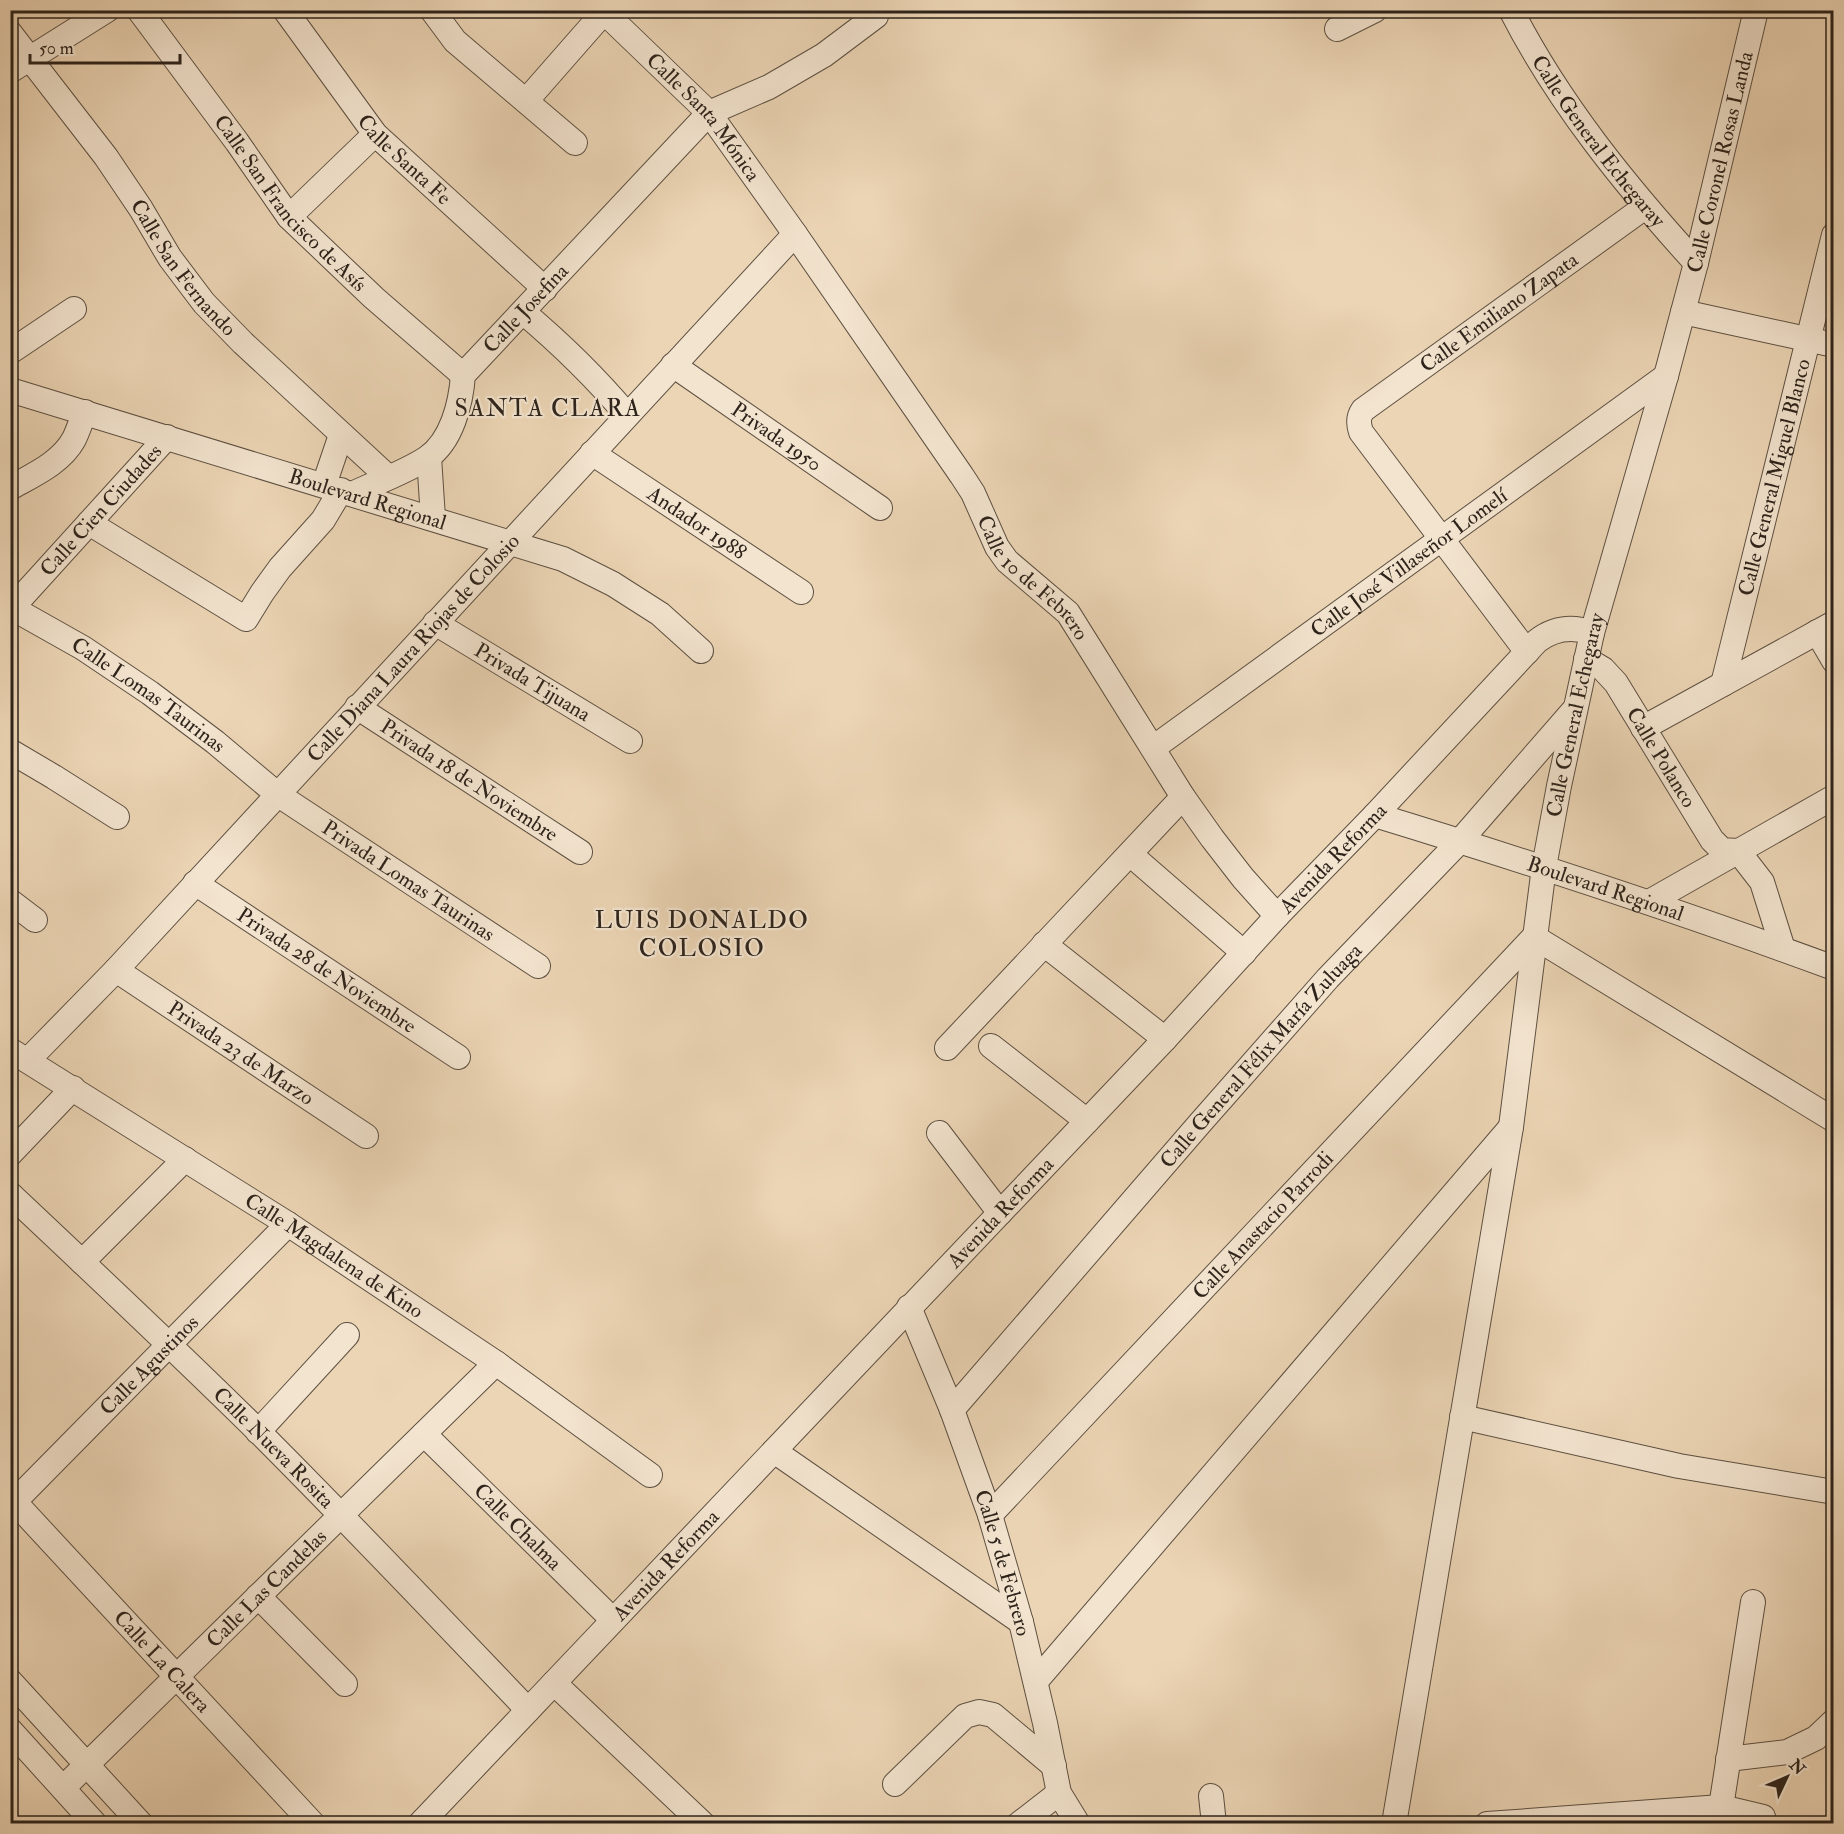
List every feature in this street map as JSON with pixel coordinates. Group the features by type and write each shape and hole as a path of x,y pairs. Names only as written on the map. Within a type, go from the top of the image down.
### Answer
{"street":[{"path":"20,65 107,10"},
{"name":"Calle San Francisco de Asís","path":"139,10 231,133 289,217 374,298 463,375"},
{"name":"Calle Santa Fe","path":"285,10 375,134 545,289"},
{"path":"432,10 455,41 575,143"},
{"path":"1337,29 1375,10"},
{"name":"Calle General Echegaray","path":"1511,10 1555,85 1598,147 1645,207 1696,263"},
{"name":"Calle Coronel Rosas Landa","path":"1683,312 1756,10"},
{"path":"526,101 603,11"},
{"name":"Calle Santa Mónica","path":"603,11 709,113 795,234"},
{"path":"709,113 769,87 824,55 876,16"},
{"name":"Calle San Fernando","path":"10,33 20,65 106,157 170,258 204,303 243,343 388,477"},
{"name":"Calle Josefina","path":"463,375 709,113"},
{"path":"289,217 375,134"},
{"name":"Calle Emiliano Zapata","path":"1441,538 1361,432 1358,420 1363,410 1645,207"},
{"name":"Calle Diana Laura Riojas de Colosio","path":"19,1055 116,970 795,234"},
{"name":"Calle 10 de Febrero","path":"795,234 973,493 1006,561 1068,613 1183,797 1243,878 1277,916"},
{"name":"Calle General Miguel Blanco","path":"1723,684 1833,235"},
{"path":"10,352 74,309"},
{"path":"523,312 588,370 627,415"},
{"path":"1683,312 1833,345"},
{"name":"Calle General Echegaray","path":"1394,1824 1511,1127 1544,867 1592,633 1683,312"},
{"name":"Privada 1950","path":"673,365 880,508"},
{"path":"339,490 388,477 429,457 443,440 454,420 461,398 463,375"},
{"name":"Calle José Villaseñor Lomelí","path":"1153,748 1666,375"},
{"name":"Boulevard Regional","path":"10,390 563,559 613,584 660,615 701,651"},
{"path":"10,488 50,464 62,454 73,440 85,412"},
{"path":"89,523 246,619 280,568 323,520 339,490 342,435"},
{"name":"Calle Cien Ciudades","path":"11,609 167,437"},
{"name":"Andador 1988","path":"592,453 801,592"},
{"path":"429,457 433,518"},
{"path":"1441,538 1527,652"},
{"name":"Calle Lomas Taurinas","path":"11,609 83,648 150,693 215,742 277,794"},
{"name":"Privada Tijuana","path":"435,623 630,741"},
{"path":"1643,728 1825,628 1833,661"},
{"name":"Avenida Reforma","path":"420,1824 1165,1039 1277,916 1527,652 1543,637 1556,631 1578,629 1592,633"},
{"name":"Calle Polanco","path":"1586,659 1602,669 1616,683 1707,835 1722,850 1738,851"},
{"name":"Privada 18 de Noviembre","path":"357,707 580,852"},
{"name":"Calle General Félix María Zuluaga","path":"952,1410 1328,978 1460,841 1575,709"},
{"path":"10,751 117,817"},
{"name":"Privada Lomas Taurinas","path":"277,794 538,966"},
{"path":"947,1048 1183,797"},
{"path":"1649,902 1833,797"},
{"name":"Boulevard Regional","path":"1375,815 1649,902 1833,968"},
{"path":"1738,851 1762,882 1783,949"},
{"path":"1130,854 1244,953"},
{"name":"Privada 28 de Noviembre","path":"195,883 458,1057"},
{"path":"10,901 35,921"},
{"path":"1534,937 1833,1120"},
{"name":"Calle Anastacio Parrodi","path":"990,1515 1534,937"},
{"path":"1044,944 1165,1039"},
{"name":"Privada 23 de Marzo","path":"116,970 366,1136"},
{"path":"991,1046 1087,1121"},
{"name":"Calle Magdalena de Kino","path":"19,1055 288,1224 496,1363 650,1475"},
{"path":"10,1154 73,1088"},
{"path":"1036,1681 1511,1127"},
{"path":"939,1133 1000,1213"},
{"path":"82,1262 185,1159"},
{"name":"Calle Nueva Rosita","path":"10,1194 169,1344 258,1432 528,1710"},
{"name":"Calle Agustinos","path":"12,1502 288,1224"},
{"name":"Calle 5 de Febrero","path":"909,1308 952,1410 990,1515 1036,1681 1059,1793 1078,1824"},
{"path":"258,1432 347,1335"},
{"name":"Calle Las Candelas","path":"63,1788 496,1363"},
{"path":"1462,1417 1679,1466 1833,1492"},
{"name":"Calle Chalma","path":"424,1434 613,1620"},
{"path":"774,1451 1021,1622"},
{"name":"Calle La Calera","path":"12,1502 313,1824"},
{"path":"258,1596 345,1684"},
{"path":"1721,1807 1753,1602"},
{"path":"10,1681 141,1824"},
{"path":"554,1683 703,1824"},
{"path":"895,1784 965,1716 979,1712 993,1715 1054,1766"},
{"path":"1728,1760 1787,1752 1816,1738 1833,1721"},
{"path":"10,1730 95,1824"},
{"path":"1019,1824 1059,1793"},
{"path":"1211,1796 1214,1824"},
{"path":"1487,1824 1721,1807 1763,1817 1765,1824"}],"district":[{"name":"SANTA CLARA","path":"548,408"},
{"name":"LUIS DONALDO COLOSIO","path":"702,934"}]}
